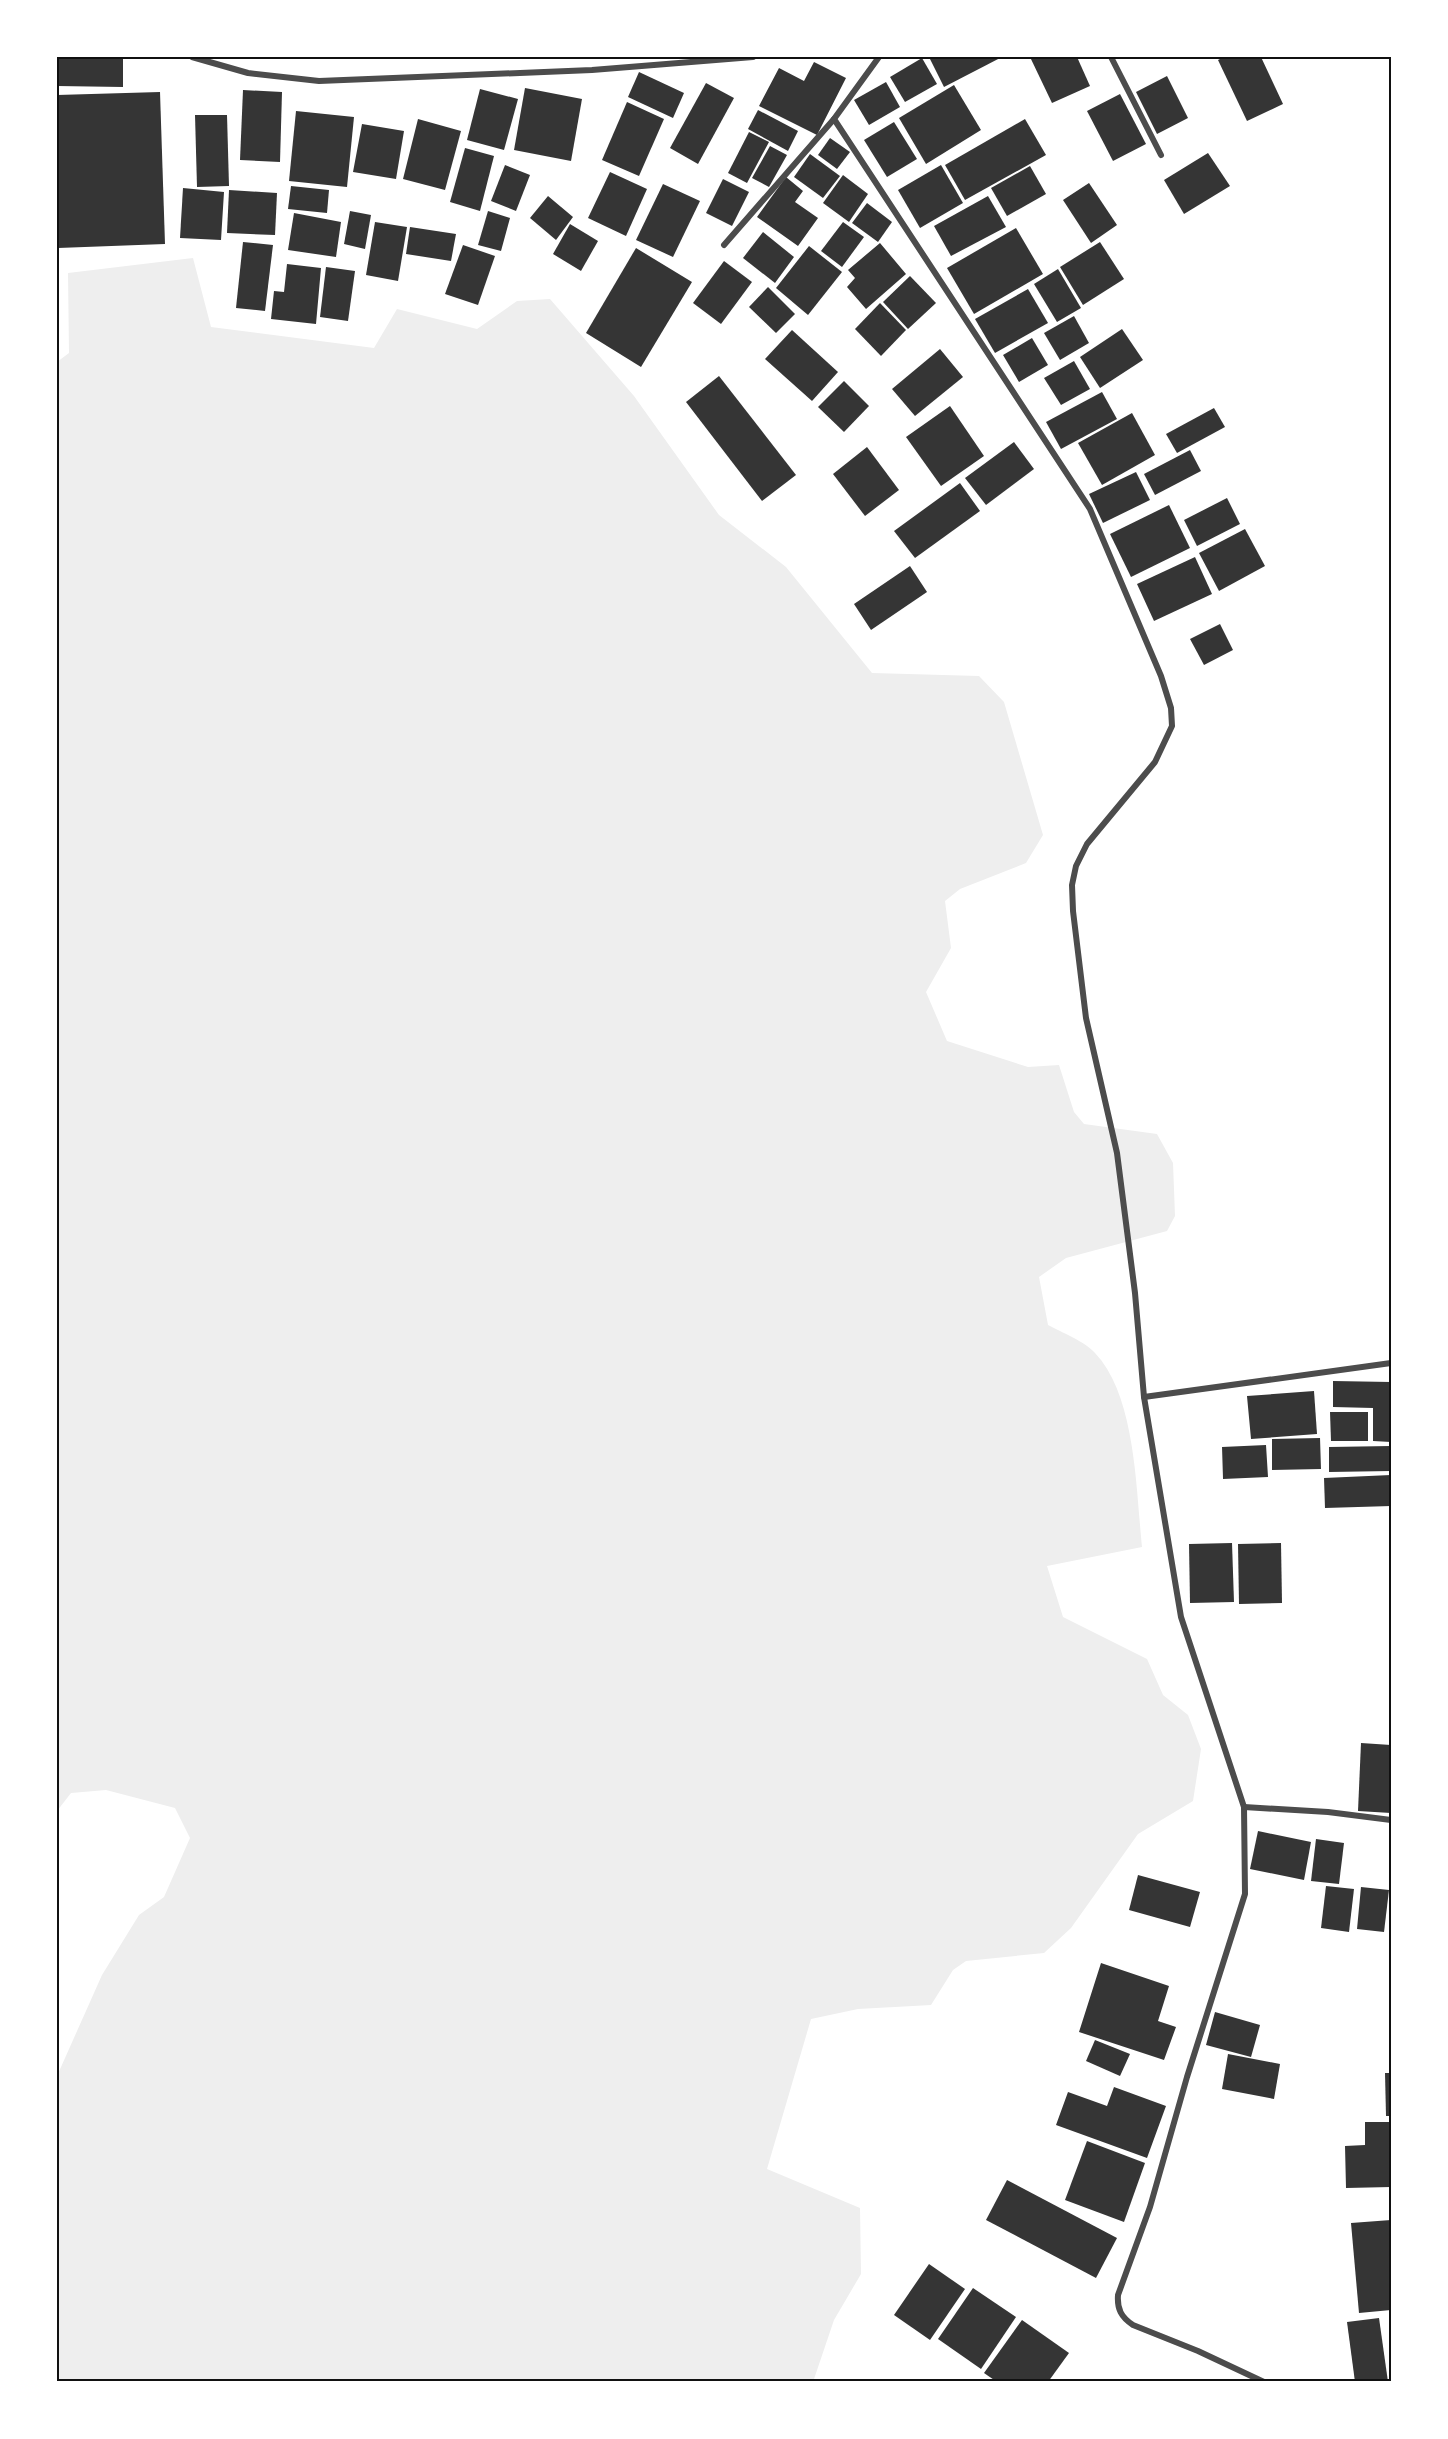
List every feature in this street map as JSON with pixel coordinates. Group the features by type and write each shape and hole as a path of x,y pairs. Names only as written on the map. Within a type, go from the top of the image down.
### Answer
{"street":[{"path":"192,57 248,73 319,81 592,70 753,57"},
{"path":"724,245 834,119 879,57"},
{"path":"1111,57 1161,155"},
{"path":"834,119 1090,509 1161,676 1171,708 1172,726 1159,754 1087,844 1076,866 1072,885 1086,1018 1117,1153 1135,1293 1144,1398 1181,1617 1244,1807 1245,1894 1187,2077 1150,2207 1117,2303 1125,2320 1133,2325 1198,2351 1264,2382"},
{"path":"1144,1398 1391,1363"},
{"path":"1244,1807 1328,1812 1391,1820"}],"shaded area":[{"path":"193,258 211,327 374,348 397,309 477,329 517,301 550,299 634,396 719,515 786,567 872,673 979,676 1004,702 1043,835 1026,863 960,889 945,901 951,948 926,992 947,1041 1028,1067 1059,1065 1074,1112 1084,1124 1157,1134 1173,1163 1175,1216 1167,1231 1066,1258 1039,1277 1048,1325 1091,1349 1109,1371 1119,1393 1132,1445 1142,1547 1047,1566 1063,1617 1147,1659 1163,1695 1188,1715 1201,1749 1193,1801 1138,1834 1071,1928 1044,1953 966,1961 953,1970 931,2005 858,2009 811,2019 767,2169 860,2208 861,2274 834,2320 813,2382 57,2382 57,2076 102,1975 139,1915 164,1897 190,1838 175,1808 106,1790 71,1793 57,1811 57,362 69,353 68,273"}],"building":[{"path":"57,57 123,57 123,87 57,86"},
{"path":"929,57 1002,57 944,87"},
{"path":"1030,57 1077,57 1090,86 1052,103"},
{"path":"1224,57 1261,57 1283,104 1247,121 1218,60"},
{"path":"922,58 937,84 905,102 890,77"},
{"path":"814,62 846,78 817,135 759,106 779,68 804,81"},
{"path":"639,72 684,93 673,118 628,97"},
{"path":"1167,76 1188,118 1157,134 1136,92"},
{"path":"886,82 900,107 869,125 854,100"},
{"path":"706,83 734,98 698,164 670,148"},
{"path":"954,85 981,130 926,164 899,118"},
{"path":"525,88 582,99 571,161 514,150"},
{"path":"480,89 518,99 504,150 467,140"},
{"path":"243,90 282,92 280,162 240,160"},
{"path":"160,92 165,244 58,248 57,95"},
{"path":"1120,94 1146,144 1113,161 1087,111"},
{"path":"627,102 664,119 639,176 602,160"},
{"path":"758,110 798,131 788,151 748,129"},
{"path":"296,111 354,117 347,187 289,181"},
{"path":"195,115 227,115 229,186 197,187"},
{"path":"418,119 461,131 445,190 403,179"},
{"path":"1025,119 1046,155 965,200 945,165"},
{"path":"894,122 917,159 887,177 864,140"},
{"path":"362,124 404,131 396,179 353,172"},
{"path":"749,132 769,142 747,183 728,173"},
{"path":"830,138 850,152 837,169 818,155"},
{"path":"770,146 787,155 769,187 752,178"},
{"path":"465,148 494,156 480,211 450,202"},
{"path":"1208,153 1230,186 1184,214 1164,180"},
{"path":"810,154 840,176 823,198 794,177"},
{"path":"505,165 530,175 516,211 491,201"},
{"path":"941,165 963,203 920,228 898,190"},
{"path":"1030,166 1046,194 1007,216 991,188"},
{"path":"610,172 647,189 626,236 588,218"},
{"path":"843,175 868,194 849,222 823,203"},
{"path":"786,177 803,191 795,202 818,218 798,246 757,217"},
{"path":"723,179 749,192 732,226 706,213"},
{"path":"1089,183 1117,225 1091,243 1063,200"},
{"path":"663,184 700,201 673,257 636,240"},
{"path":"291,186 329,190 327,213 288,209"},
{"path":"183,188 224,192 221,240 180,238"},
{"path":"229,190 277,193 275,235 227,233"},
{"path":"548,196 573,217 556,240 530,218"},
{"path":"988,196 1006,227 951,256 934,226"},
{"path":"867,203 892,222 878,242 852,223"},
{"path":"350,211 371,215 365,249 344,244"},
{"path":"488,211 510,218 501,251 478,245"},
{"path":"294,213 341,222 336,257 288,250"},
{"path":"375,222 407,227 398,281 366,275"},
{"path":"843,222 864,237 842,267 821,251"},
{"path":"570,224 598,241 581,271 553,254"},
{"path":"410,227 456,234 451,261 406,254"},
{"path":"1016,228 1043,274 974,314 947,268"},
{"path":"763,232 794,257 775,283 743,258"},
{"path":"243,242 273,245 265,311 236,308"},
{"path":"1100,242 1124,279 1083,305 1060,267"},
{"path":"880,243 906,274 866,309 847,287 855,278 848,270"},
{"path":"463,245 495,256 478,305 445,294"},
{"path":"809,246 842,272 808,315 776,288"},
{"path":"636,248 692,282 641,367 586,333"},
{"path":"724,261 752,282 721,324 693,303"},
{"path":"287,264 321,268 316,324 271,319 274,291 284,292"},
{"path":"326,267 355,271 348,321 320,317"},
{"path":"1058,269 1081,308 1057,322 1034,284"},
{"path":"910,276 936,303 908,329 883,302"},
{"path":"768,287 795,314 776,333 749,307"},
{"path":"1028,289 1048,323 995,353 975,319"},
{"path":"880,303 906,330 881,356 855,329"},
{"path":"1074,316 1089,343 1060,360 1044,333"},
{"path":"1122,329 1143,360 1100,388 1080,357"},
{"path":"792,330 838,372 812,401 765,359"},
{"path":"1032,338 1048,365 1019,382 1003,355"},
{"path":"940,349 963,377 915,416 892,389"},
{"path":"1074,361 1090,389 1061,405 1044,378"},
{"path":"719,376 796,475 762,501 686,402"},
{"path":"844,381 869,406 844,432 818,407"},
{"path":"1102,392 1117,419 1061,449 1046,422"},
{"path":"950,406 984,456 941,486 906,437"},
{"path":"1214,408 1225,427 1177,453 1166,434"},
{"path":"1132,413 1155,455 1102,485 1078,443"},
{"path":"1014,442 1034,469 986,505 965,478"},
{"path":"867,447 899,490 865,516 833,474"},
{"path":"1190,450 1201,471 1155,495 1144,474"},
{"path":"1136,472 1150,500 1103,523 1089,494"},
{"path":"960,483 980,511 915,558 894,531"},
{"path":"1227,498 1240,524 1197,546 1184,520"},
{"path":"1169,505 1190,548 1131,577 1110,534"},
{"path":"1245,529 1265,566 1219,591 1199,553"},
{"path":"1195,557 1212,594 1154,621 1137,584"},
{"path":"910,566 927,592 871,630 854,604"},
{"path":"1220,624 1233,650 1204,665 1190,639"},
{"path":"1333,1381 1391,1382 1391,1442 1373,1441 1373,1408 1333,1407"},
{"path":"1314,1391 1317,1434 1251,1439 1247,1396"},
{"path":"1330,1412 1368,1412 1368,1441 1331,1441"},
{"path":"1320,1438 1321,1469 1272,1470 1272,1439"},
{"path":"1266,1445 1268,1477 1223,1479 1222,1447"},
{"path":"1391,1446 1391,1471 1329,1472 1329,1447"},
{"path":"1391,1475 1391,1506 1325,1508 1324,1478"},
{"path":"1232,1543 1234,1602 1190,1603 1189,1544"},
{"path":"1281,1543 1282,1603 1239,1604 1238,1544"},
{"path":"1361,1743 1391,1745 1391,1813 1358,1811"},
{"path":"1258,1831 1311,1842 1304,1880 1250,1869"},
{"path":"1316,1839 1344,1843 1339,1884 1311,1881"},
{"path":"1138,1875 1200,1892 1190,1927 1129,1910"},
{"path":"1326,1886 1354,1889 1349,1932 1321,1928"},
{"path":"1361,1887 1389,1890 1384,1932 1357,1929"},
{"path":"1101,1963 1169,1986 1158,2021 1176,2027 1164,2060 1079,2032"},
{"path":"1215,2012 1260,2025 1251,2057 1206,2045"},
{"path":"1095,2040 1130,2054 1120,2076 1086,2061"},
{"path":"1228,2054 1280,2064 1274,2099 1222,2089"},
{"path":"1385,2073 1391,2073 1391,2116 1386,2116"},
{"path":"1114,2087 1166,2106 1147,2158 1056,2125 1068,2092 1107,2106"},
{"path":"1365,2122 1391,2122 1391,2187 1346,2188 1345,2146 1365,2145"},
{"path":"1087,2141 1145,2163 1124,2222 1065,2200"},
{"path":"1007,2180 1117,2238 1096,2278 986,2220"},
{"path":"1391,2220 1391,2310 1359,2313 1351,2223"},
{"path":"929,2264 965,2289 930,2340 894,2315"},
{"path":"973,2288 1016,2317 981,2369 938,2339"},
{"path":"1379,2318 1388,2382 1355,2382 1347,2322"},
{"path":"1022,2320 1069,2353 1048,2382 997,2382 984,2373"}]}
